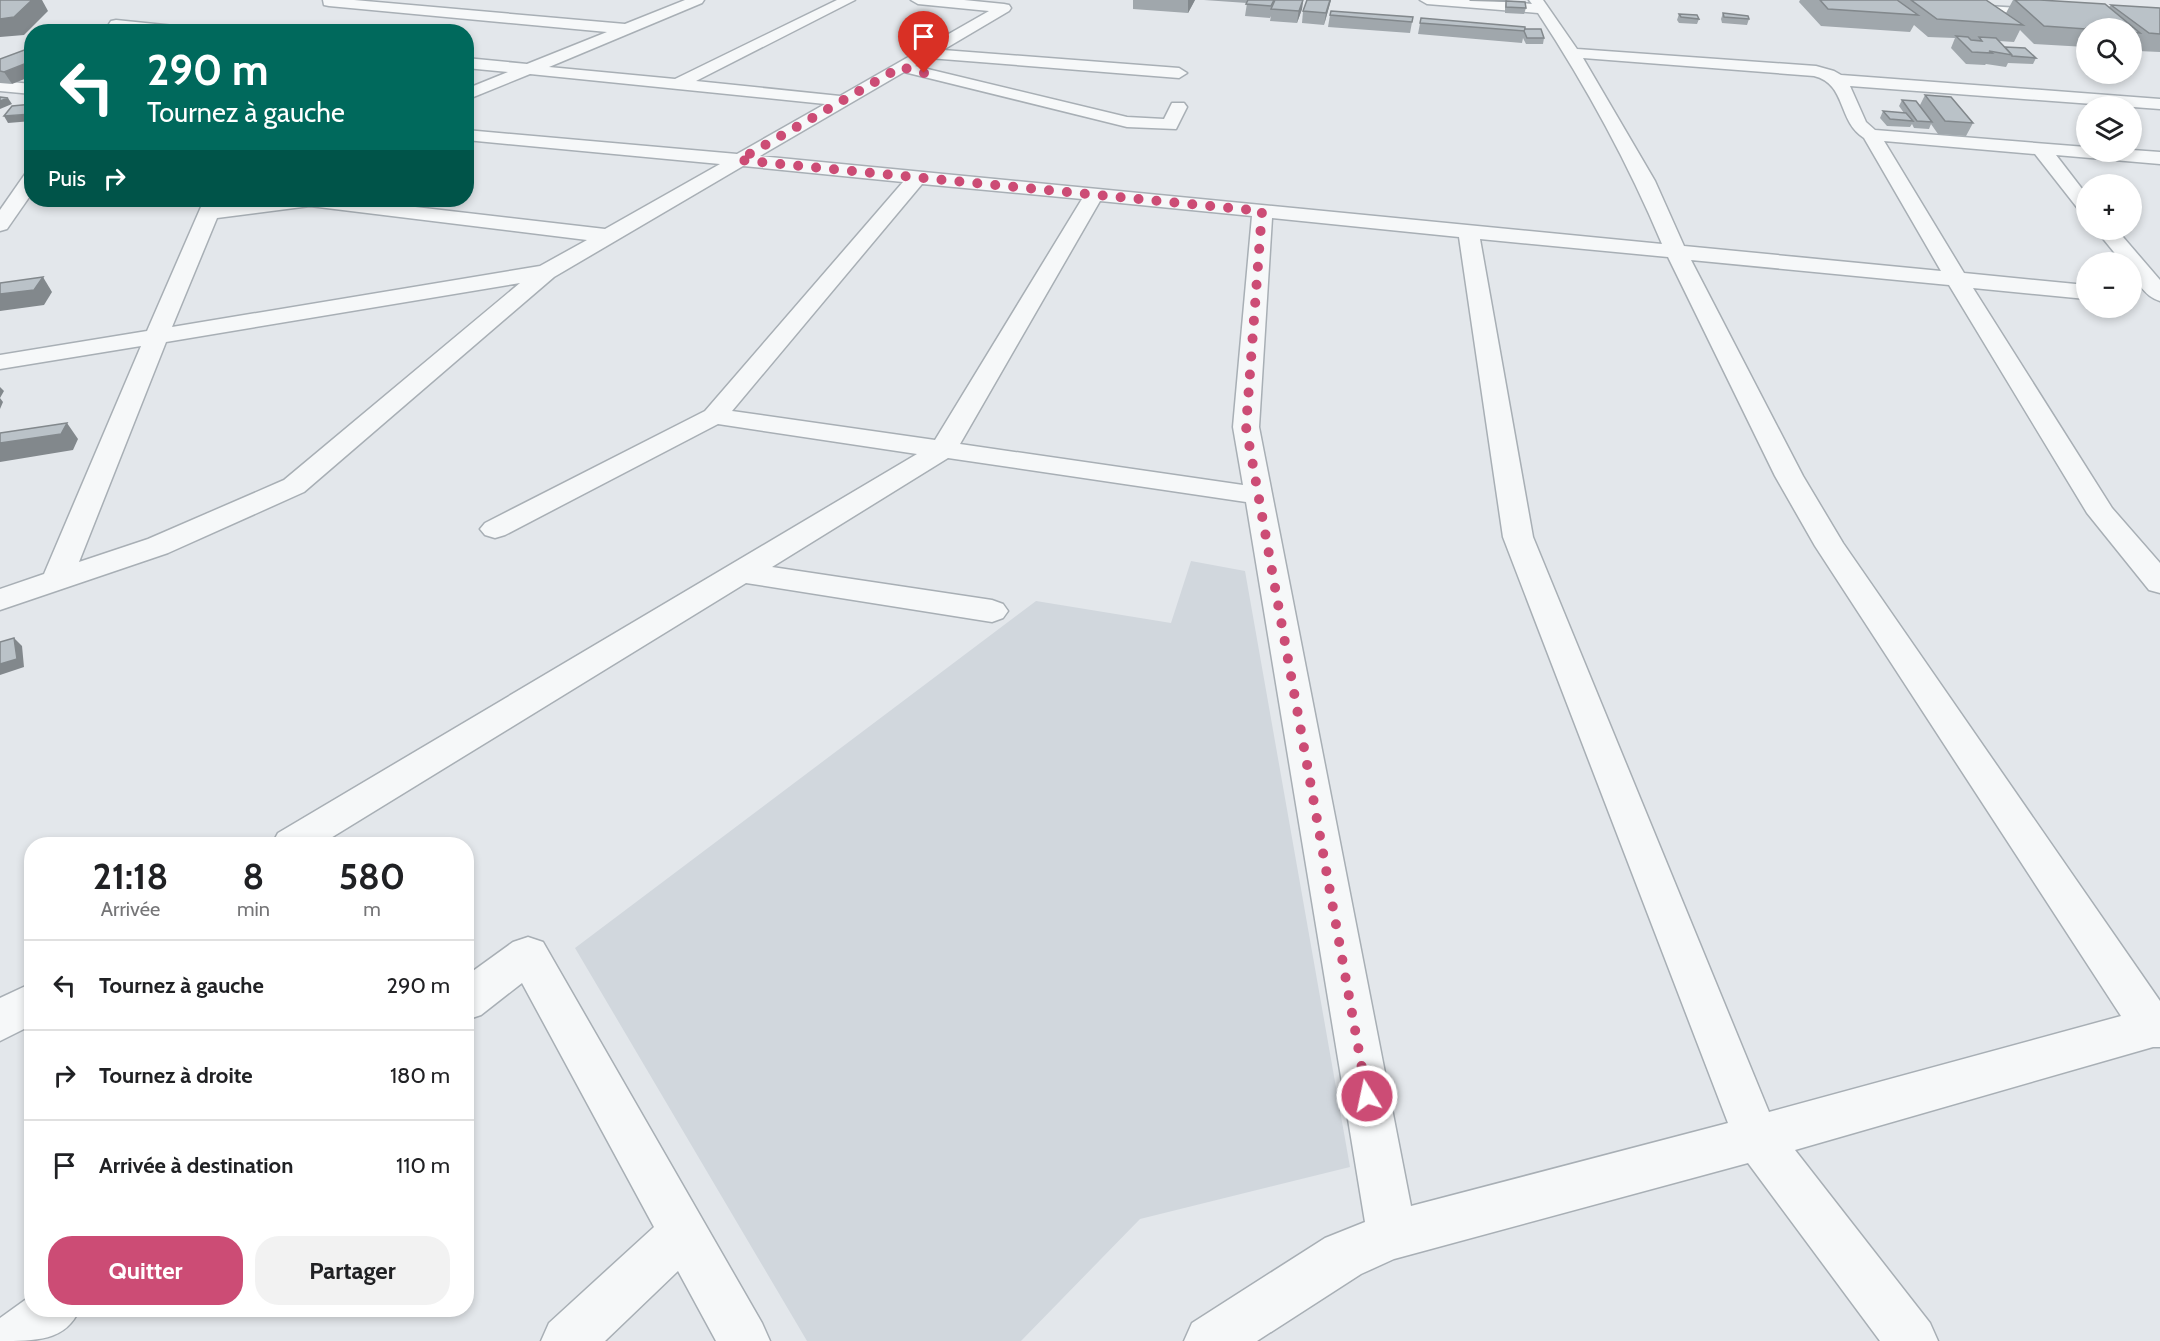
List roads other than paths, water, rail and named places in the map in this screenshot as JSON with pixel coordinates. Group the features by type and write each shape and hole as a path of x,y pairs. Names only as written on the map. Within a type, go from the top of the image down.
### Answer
{"street":[{"path":"474,92 697,0"},
{"path":"676,85 848,0"},
{"path":"0,600 158,546 294,486 546,272 1004,8 918,0"},
{"path":"1210,1341 1342,1256 1392,1235 2157,1027 1830,546 1789,476 1676,252 1645,181 1572,53 1539,5 1427,0"},
{"path":"329,2 627,29"},
{"path":"117,24 128,8"},
{"path":"926,53 1179,73"},
{"path":"1572,53 1816,71 1830,75 1836,80 1861,129 1871,135 2160,158"},
{"path":"474,64 842,101"},
{"path":"901,67 1127,122 1170,125 1178,107"},
{"path":"1836,80 2160,104"},
{"path":"0,86 24,88"},
{"path":"1871,135 1957,280 2101,513 2160,583"},
{"path":"474,136 2076,291"},
{"path":"2041,150 2076,194"},
{"path":"495,529 714,416 917,177"},
{"path":"0,225 24,190"},
{"path":"303,837 943,450 1094,195"},
{"path":"57,580 211,207"},
{"path":"368,207 608,236"},
{"path":"1262,211 1246,427 1392,1235"},
{"path":"1468,231 1518,537 1757,1137 1912,1341"},
{"path":"2114,240 2160,294"},
{"path":"0,362 546,272"},
{"path":"2142,298 2160,300"},
{"path":"714,416 1259,496"},
{"path":"741,572 992,611"},
{"path":"474,995 528,955 744,1341"},
{"path":"0,1021 24,1007"},
{"path":"567,1341 683,1233"},
{"path":"12,1341 45,1317"}],"lane":[{"path":"1965,6 2042,12"}]}
